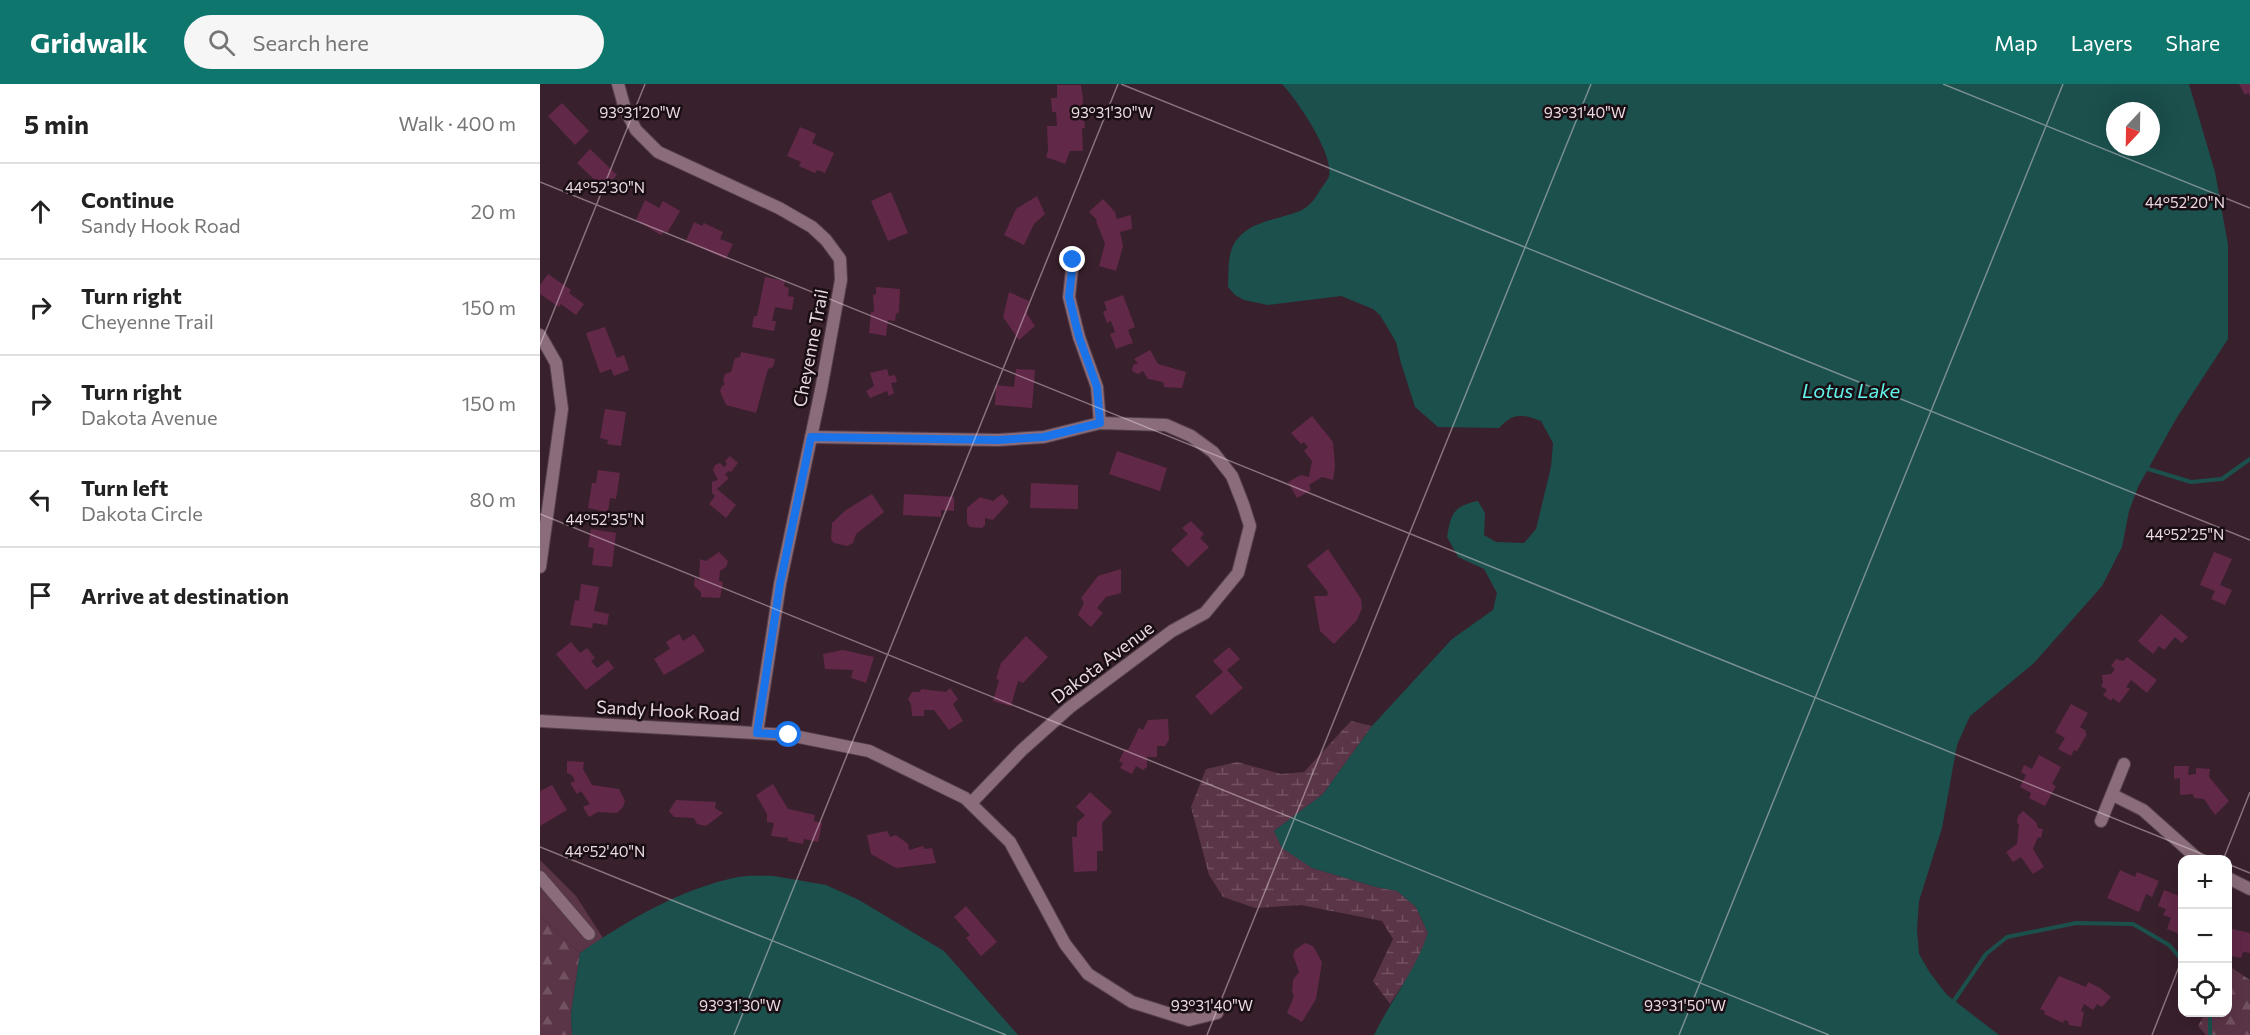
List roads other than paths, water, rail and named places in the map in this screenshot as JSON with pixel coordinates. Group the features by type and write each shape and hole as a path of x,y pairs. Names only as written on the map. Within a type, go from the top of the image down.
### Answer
{"street":[{"name":"Cheyenne Trail","path":"618,84 625,109 636,130 658,152 779,208 812,227 826,240 840,259 841,280 780,584 757,733"},
{"path":"811,437 998,440 1044,437 1100,423 1097,387 1079,337 1069,297 1073,260"},
{"path":"540,335 556,363 562,409 540,567"},
{"name":"Dakota Avenue","path":"971,803 1022,750 1069,708 1172,631 1205,613 1238,573 1250,526 1244,504 1232,476 1213,453 1191,436 1166,425 1100,423"},
{"name":"Sandy Hook Road","path":"540,721 789,735 869,751 965,798 1010,842 1065,944 1088,974 1132,1002 1189,1020 1217,1013"},
{"path":"2101,822 2124,764"},
{"path":"2113,795 2143,810 2193,855"},
{"path":"540,877 570,909 589,934"},
{"path":"2232,880 2250,889"}],"water":[{"name":"Lotus Lake","path":"1282,84 2189,84 2215,172 2228,245 2228,339 2176,419 2138,487 2129,511 2122,547 2102,586 2034,663 1970,716 1957,745 1942,828 1919,901 1917,930 1919,954 1930,973 1947,995 1999,1035 1374,1035 1417,960 1428,933 1416,907 1397,891 1312,868 1282,848 1274,831 1323,794 1372,726 1452,639 1493,610 1497,593 1484,569 1458,557 1447,537 1450,522 1458,509 1478,501 1485,513 1484,535 1496,542 1524,543 1536,529 1551,467 1553,443 1541,421 1523,416 1509,419 1499,428 1438,427 1415,407 1396,342 1380,315 1373,309 1341,296 1268,305 1244,300 1228,287 1231,252 1241,235 1256,225 1292,214 1306,207 1315,198 1329,176 1326,155 1305,114"},
{"path":"774,876 826,885 859,900 944,951 1018,1035 572,1035 571,1014 580,953 655,907 696,889 738,877"}],"waterway":[{"path":"2145,468 2191,482 2222,479 2250,459"},
{"path":"1953,1002 1986,954 2007,937 2076,923 2133,924 2169,945 2178,955"},
{"path":"2210,1017 2210,1035"}]}
